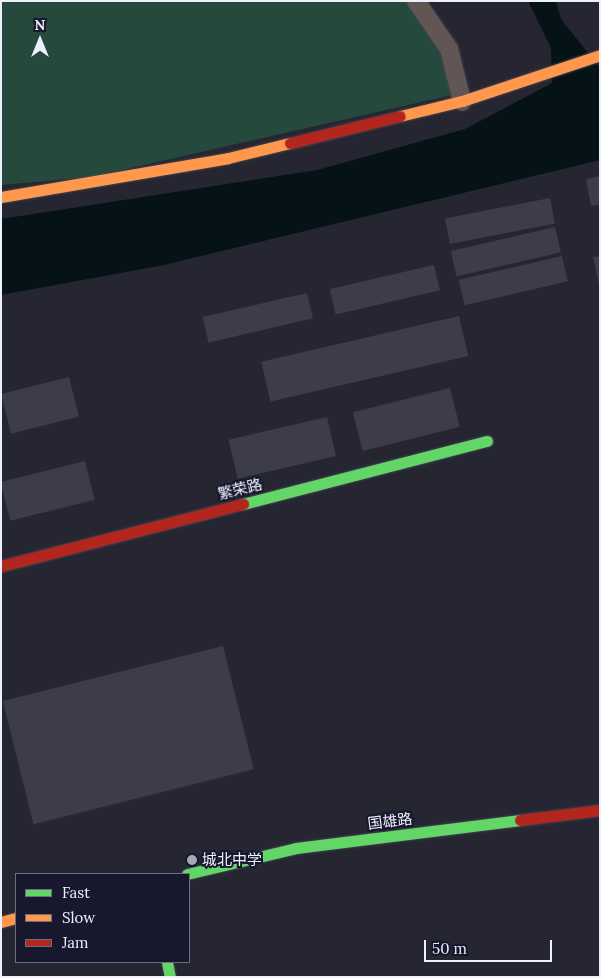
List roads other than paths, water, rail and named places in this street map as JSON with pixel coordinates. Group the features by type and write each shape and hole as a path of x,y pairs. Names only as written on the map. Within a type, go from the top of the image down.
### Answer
{"street":[{"path":"416,1 449,49 462,101"},
{"path":"1,197 228,158 462,101 600,55"},
{"name":"繁荣路","path":"1,566 487,441"},
{"name":"国雄路","path":"190,873 296,848 600,810"},
{"path":"1,922 15,918"},
{"path":"167,963 170,977"}],"place":[{"name":"城北中学","path":"192,860"}]}
